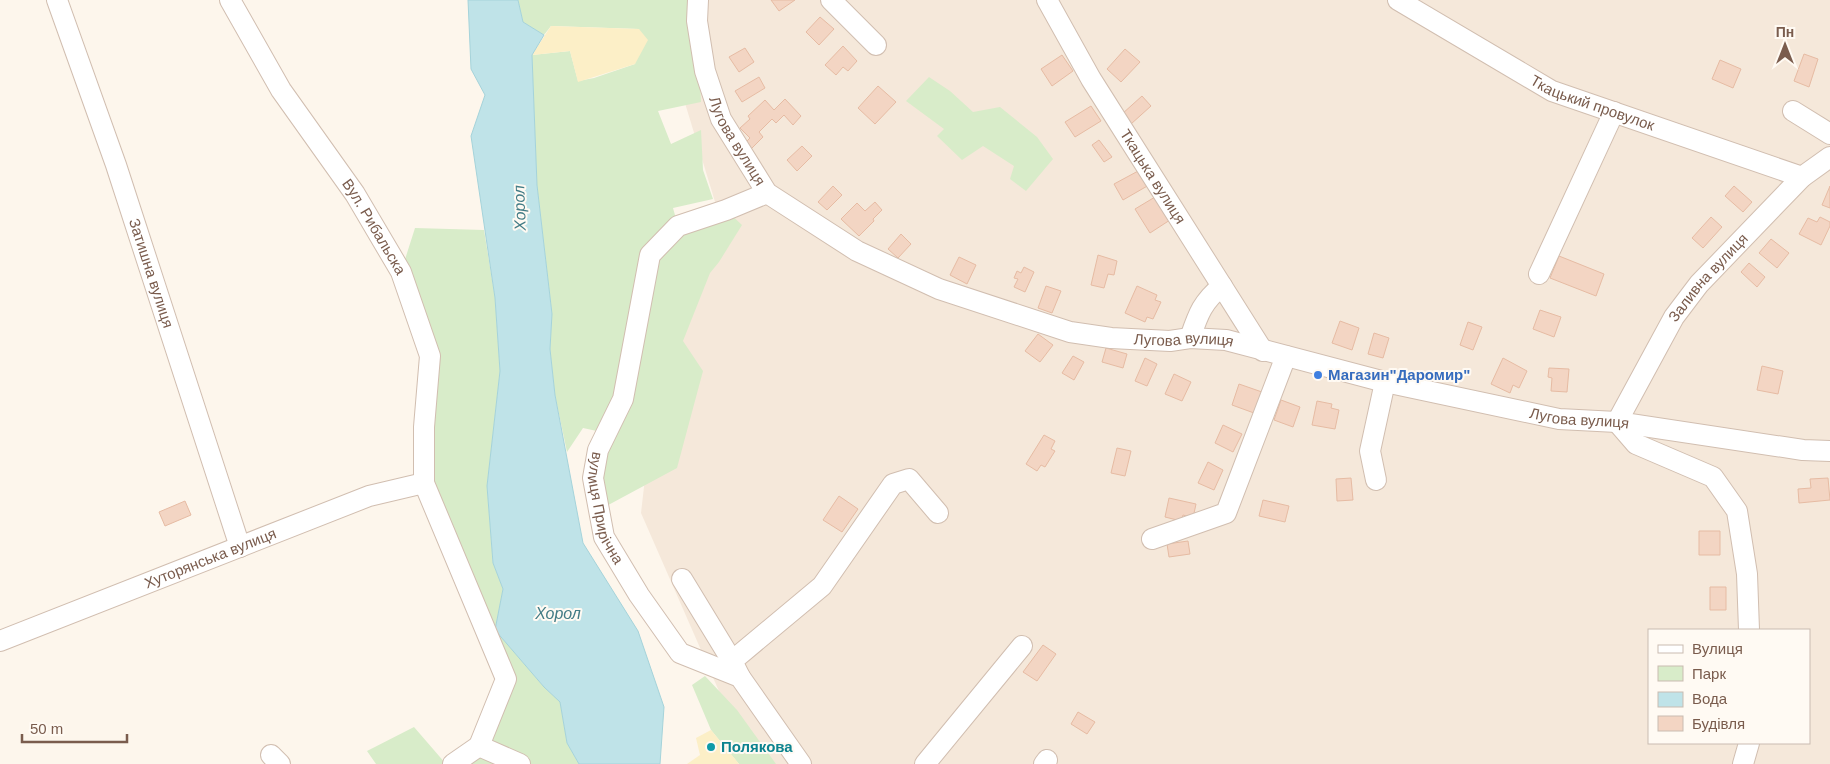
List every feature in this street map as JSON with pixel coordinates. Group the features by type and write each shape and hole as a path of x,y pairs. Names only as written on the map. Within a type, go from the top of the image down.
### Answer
{"street":[{"name":"Затишна вулиця","path":"57,0 116,165 240,547"},
{"name":"Вул. Рибальска","path":"230,0 281,90 355,194 401,272 430,356 424,427 424,483"},
{"name":"Лугова вулиця","path":"698,0 697,20 705,71 721,119 767,193 857,251 939,289 1070,332 1131,339 1170,341 1190,338 1226,340 1385,382 1559,419 1617,422 1803,450 1830,451"},
{"path":"831,0 876,45"},
{"name":"Ткацька вулиця","path":"1047,0 1091,80 1263,351"},
{"name":"Ткацький провулок","path":"1398,0 1552,91 1802,177"},
{"path":"1793,111 1830,134"},
{"path":"1539,274 1614,112"},
{"name":"Заливна вулиця","path":"1617,422 1674,317 1699,284 1802,177 1830,157"},
{"name":"вулиця Прирічна","path":"736,669 680,652 639,594 604,536 593,478 598,450 623,400 650,255 678,226 726,210 767,193"},
{"path":"1190,338 1209,296 1222,286"},
{"path":"1152,539 1226,513 1286,356"},
{"path":"1376,480 1370,451 1385,382"},
{"path":"1617,422 1636,444 1713,477 1737,511 1746,574 1750,629"},
{"path":"736,669 822,586 894,484 909,479 938,513"},
{"name":"Хуторянська вулиця","path":"0,640 369,496 424,483"},
{"path":"424,483 506,679 479,746 453,764"},
{"path":"682,579 736,669 801,764"},
{"path":"925,764 1022,646"},
{"path":"1743,764 1749,744"},
{"path":"479,746 520,764"}],"shaded area":[{"path":"659,0 1830,0 1830,764 760,764 736,730 641,513 654,400 723,228 667,44"}],"green space":[{"path":"518,0 698,0 697,21 701,102 658,111 671,144 701,130 703,170 713,199 673,208 678,226 726,210 742,225 710,273 683,341 703,371 677,468 599,510 606,433 583,428 567,452 555,395 550,349 552,314 537,185 532,55 570,51 578,81 594,78 635,64 639,29 551,26 544,35 523,22"},
{"path":"929,77 950,91 973,112 1000,107 1037,137 1053,159 1026,191 1010,179 1014,166 983,146 962,160 937,136 944,129 906,101"},
{"path":"415,228 484,230 495,298 500,371 487,486 493,563 503,589 495,630 544,687 560,702 567,743 579,764 453,764 479,746 506,679 427,482 430,356 401,272"},
{"path":"705,676 737,710 776,764 739,764 711,730 692,685"},
{"path":"414,727 446,764 376,764 367,751"}],"sand":[{"path":"551,26 639,29 648,40 635,64 578,82 570,51 532,55"},
{"name":"Полякова","path":"711,730 739,764 687,764 700,755 696,738"}],"water":[{"name":"Хорол","path":"468,0 518,0 523,22 544,35 532,55 537,185 552,314 550,349 555,395 583,543 638,631 664,707 660,764 579,764 567,743 560,702 544,687 495,630 503,589 493,563 487,486 500,371 495,298 471,136 485,95 471,69"}],"building":[{"path":"771,0 795,0 779,11"},
{"path":"820,17 834,29 819,45 806,32"},
{"path":"843,46 857,61 848,71 843,67 836,75 825,65"},
{"path":"745,48 754,62 739,72 729,57"},
{"path":"1125,49 1140,62 1121,82 1107,69"},
{"path":"1804,54 1818,59 1809,87 1794,81"},
{"path":"1062,55 1073,71 1052,86 1041,69"},
{"path":"1720,60 1741,69 1733,88 1712,79"},
{"path":"759,77 765,88 742,102 735,91"},
{"path":"878,86 896,102 875,124 858,108"},
{"path":"1142,96 1151,106 1131,124 1122,114"},
{"path":"785,99 801,116 793,125 784,115 776,123 772,119 759,132 763,137 749,151 743,145 750,138 740,128 750,119 748,116 765,100 774,110"},
{"path":"1091,106 1101,121 1075,137 1065,122"},
{"path":"1099,140 1112,157 1104,162 1092,145"},
{"path":"802,146 812,156 797,171 787,160"},
{"path":"1140,170 1149,185 1123,200 1114,184"},
{"path":"833,186 842,195 827,210 818,202"},
{"path":"1734,186 1752,202 1743,212 1725,196"},
{"path":"1830,186 1830,208 1822,205"},
{"path":"1155,197 1170,220 1150,233 1135,209"},
{"path":"875,202 882,210 859,236 841,219 857,203 865,211"},
{"path":"1711,217 1722,227 1703,248 1692,238"},
{"path":"1820,217 1830,222 1821,245 1799,234 1808,218 1817,222"},
{"path":"901,234 911,244 898,258 888,249"},
{"path":"1771,239 1789,253 1777,268 1759,253"},
{"path":"1098,255 1117,261 1114,275 1108,274 1104,288 1091,285"},
{"path":"1559,256 1604,274 1596,296 1550,278"},
{"path":"959,257 976,265 967,284 950,275"},
{"path":"1749,263 1765,277 1757,287 1741,272"},
{"path":"1024,267 1034,272 1025,292 1014,287 1018,279 1014,278 1017,271 1021,273"},
{"path":"1046,286 1061,291 1052,313 1038,308"},
{"path":"1137,286 1157,295 1155,300 1161,302 1153,319 1147,317 1145,322 1125,313"},
{"path":"1540,310 1561,317 1554,337 1533,329"},
{"path":"1340,321 1359,328 1352,350 1332,343"},
{"path":"1468,322 1482,327 1473,350 1460,345"},
{"path":"1374,333 1389,338 1383,358 1368,354"},
{"path":"1038,334 1053,345 1040,362 1025,351"},
{"path":"1106,348 1127,354 1123,368 1102,362"},
{"path":"1073,356 1084,362 1074,380 1062,373"},
{"path":"1145,358 1157,364 1147,386 1135,381"},
{"path":"1503,358 1527,371 1519,388 1513,385 1510,393 1491,384"},
{"path":"1762,366 1783,371 1778,394 1757,390"},
{"path":"1549,368 1569,369 1567,392 1551,391 1552,378 1548,377"},
{"path":"1174,374 1191,382 1182,401 1165,394"},
{"path":"1239,384 1262,392 1254,413 1232,405"},
{"path":"1281,400 1300,407 1293,427 1274,420"},
{"path":"1317,401 1332,404 1331,408 1339,410 1335,429 1312,425"},
{"path":"1223,425 1242,434 1233,452 1215,443"},
{"path":"1044,435 1055,441 1051,449 1055,451 1045,467 1041,465 1037,471 1026,464"},
{"path":"1117,448 1131,451 1125,476 1111,473"},
{"path":"1208,462 1223,470 1214,490 1198,483"},
{"path":"1351,478 1353,500 1337,501 1336,479"},
{"path":"1828,478 1830,500 1799,503 1798,489 1811,488 1810,479"},
{"path":"839,496 858,509 842,532 823,520"},
{"path":"1169,498 1196,504 1193,518 1183,515 1181,521 1165,517"},
{"path":"1263,500 1289,506 1285,522 1259,516"},
{"path":"185,501 191,515 165,526 159,512"},
{"path":"1699,531 1720,531 1720,555 1699,555"},
{"path":"1188,541 1190,554 1169,557 1167,544"},
{"path":"1710,587 1726,587 1726,610 1710,610"},
{"path":"1043,645 1056,654 1037,681 1023,672"},
{"path":"1078,712 1095,722 1087,734 1071,724"}],"place":[{"name":"Магазин\"Даромир\"","path":"1318,375"},
{"name":"Полякова","path":"711,747"}]}
